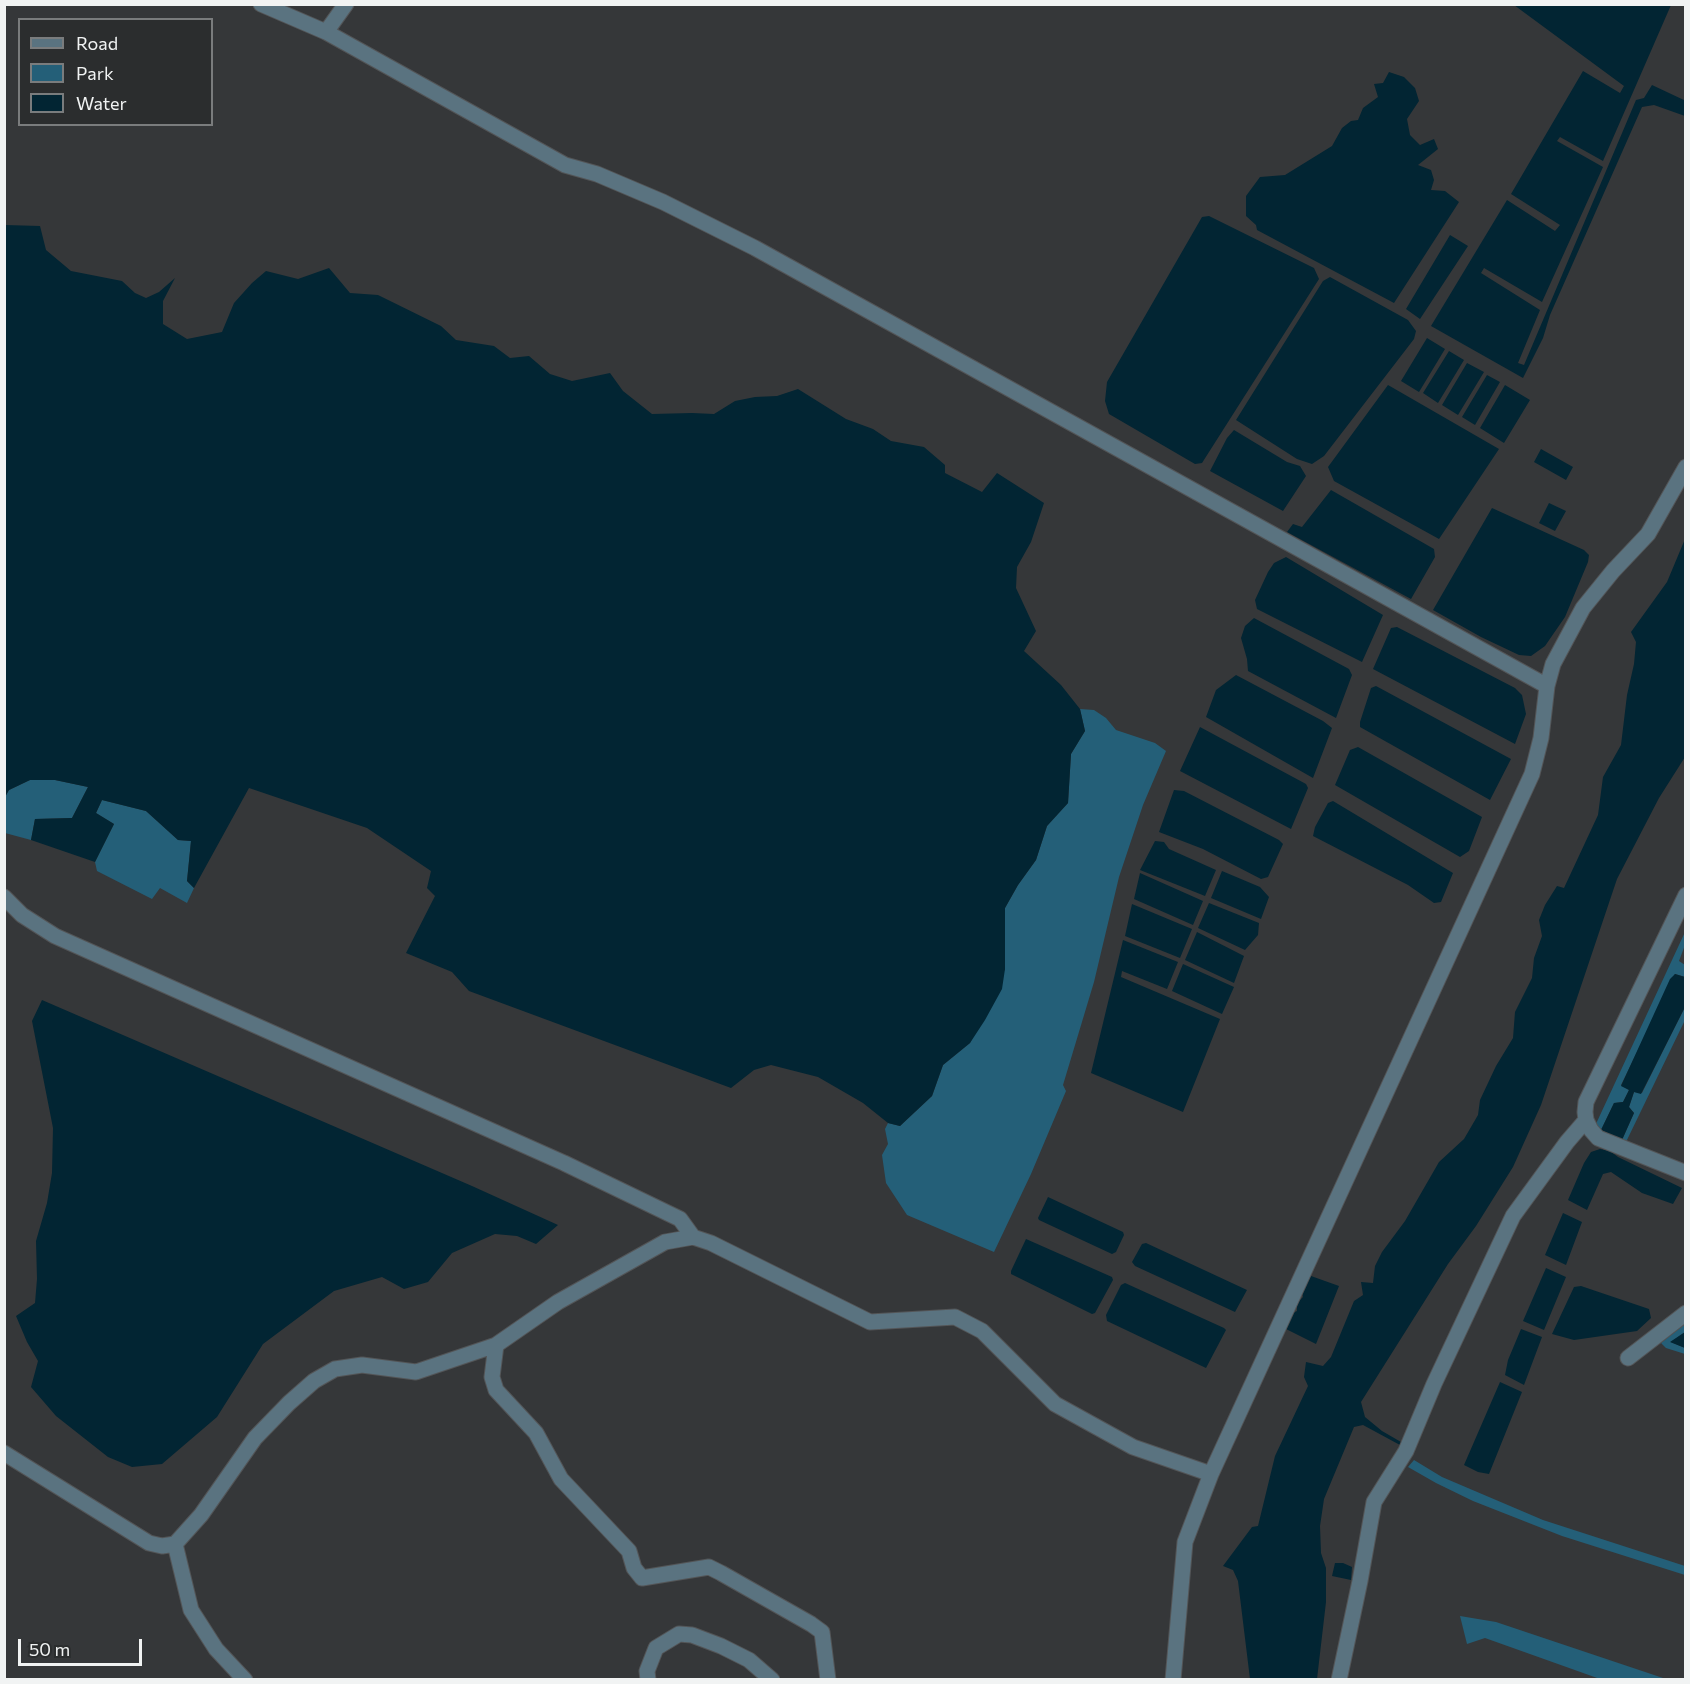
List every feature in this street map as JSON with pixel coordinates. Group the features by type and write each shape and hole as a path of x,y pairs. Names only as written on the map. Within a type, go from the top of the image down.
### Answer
{"street":[{"path":"261,4 326,32 565,165 597,174 663,202 755,248 1547,686"},
{"path":"326,32 346,4"},
{"path":"1173,1680 1185,1542 1211,1474 1532,774 1553,664 1583,608 1613,571 1648,534 1686,467"},
{"path":"1686,895 1586,1102 1586,1120 1598,1138 1686,1173"},
{"path":"4,897 22,915 55,936 564,1163 680,1219 693,1238"},
{"path":"1339,1680 1374,1502 1406,1451 1434,1384 1513,1216 1567,1142 1586,1120"},
{"path":"4,1453 149,1543 162,1546 175,1544 201,1515 255,1438 314,1381 335,1369 362,1365 416,1372 496,1345 558,1302 665,1242 693,1238 711,1243 870,1322 955,1317 981,1331 1055,1404 1133,1447 1211,1474"},
{"path":"1628,1358 1686,1313"},
{"path":"496,1345 492,1377 496,1390 536,1432 561,1479 629,1551 634,1568 642,1578 710,1567 721,1573 822,1632 828,1680"},
{"path":"175,1544 182,1582 191,1610 216,1650 245,1680"},
{"path":"648,1680 647,1671 657,1648 679,1634 692,1635 749,1660 772,1680"}],"green space":[{"path":"1080,709 1094,710 1106,718 1116,730 1155,743 1166,751 1143,805 1119,877 1094,982 1063,1085 1066,1091 1031,1174 994,1252 907,1215 886,1183 882,1155 888,1144 885,1129 888,1123 900,1126 932,1096 943,1065 970,1043 1005,969 1005,908 1036,860 1047,826 1068,803 1071,754 1085,731"},
{"path":"30,780 55,780 88,787 72,818 35,819 31,840 5,833 5,797 9,790"},
{"path":"102,800 146,811 178,840 191,841 187,881 194,888 187,903 160,888 152,899 97,871 95,862 114,824 96,813"},
{"path":"1685,932 1685,945 1679,961 1685,965 1685,977 1675,974 1621,1085 1629,1090 1623,1102 1614,1103 1601,1130 1595,1126"},
{"path":"1685,1007 1685,1020 1626,1142 1622,1140 1634,1113 1629,1107 1634,1092 1642,1093"},
{"path":"1685,1324 1685,1332 1671,1342 1685,1348 1685,1354 1666,1348 1661,1343"},
{"path":"1414,1460 1442,1477 1543,1520 1685,1566 1685,1575 1562,1536 1473,1501 1408,1467"},
{"path":"1460,1616 1496,1622 1666,1679 1600,1679 1485,1638 1467,1644"}],"water":[{"path":"1514,5 1671,5 1603,161 1560,137 1557,141 1603,167 1542,302 1484,268 1481,273 1540,310 1518,363 1524,365 1636,100 1644,98 1652,85 1686,101 1685,116 1654,105 1642,107 1550,315 1543,338 1523,378 1431,326 1507,200 1555,231 1560,225 1511,194 1583,71 1620,93 1624,86"},
{"path":"1389,72 1404,77 1415,88 1419,101 1407,119 1410,135 1420,145 1434,139 1438,149 1418,165 1431,170 1434,180 1431,190 1445,191 1459,202 1394,303 1257,230 1256,225 1246,216 1246,196 1260,177 1285,175 1332,146 1342,128 1351,121 1358,120 1363,108 1378,97 1374,84 1383,83"},
{"path":"1209,216 1314,268 1319,279 1202,463 1195,464 1109,414 1105,401 1107,382 1202,217"},
{"path":"5,225 40,226 46,250 71,271 122,281 135,293 146,298 159,292 175,278 163,301 163,324 187,339 222,332 234,303 266,271 298,279 329,268 350,293 378,295 441,326 456,340 494,346 510,358 529,356 550,374 572,381 610,373 623,391 652,414 714,414 735,401 777,396 798,389 846,419 873,429 891,441 924,447 945,465 945,473 982,492 997,473 1044,503 1031,542 1017,567 1016,588 1036,631 1024,651 1061,685 1080,709 1085,731 1071,754 1068,803 1047,826 1036,860 1005,908 1005,969 1002,989 970,1043 943,1065 932,1096 900,1126 888,1123 863,1103 818,1077 771,1065 754,1070 731,1088 469,991 452,972 406,953 435,896 427,888 431,871 367,828 249,788 194,888 187,881 191,841 178,840 146,811 102,800 96,813 114,824 95,862 31,840 35,819 72,818 88,787 55,780 30,780 9,790 5,797"},
{"path":"1450,235 1468,246 1420,319 1406,309"},
{"path":"1330,277 1408,320 1416,331 1414,339 1324,456 1312,464 1297,459 1236,420 1323,281"},
{"path":"1427,338 1445,349 1419,392 1401,381"},
{"path":"1449,351 1464,360 1438,403 1423,393"},
{"path":"1467,363 1484,372 1458,415 1442,405"},
{"path":"1487,375 1500,382 1475,425 1462,417"},
{"path":"1388,385 1499,449 1439,539 1334,481 1328,467"},
{"path":"1505,385 1530,400 1504,443 1480,428"},
{"path":"1234,430 1287,462 1300,466 1306,476 1283,511 1210,471 1227,438"},
{"path":"1541,449 1573,467 1566,480 1534,462"},
{"path":"1331,490 1434,549 1435,557 1411,599 1287,532 1293,524 1302,527"},
{"path":"1549,503 1566,511 1555,531 1539,523"},
{"path":"1492,508 1584,550 1589,555 1565,617 1545,646 1531,656 1519,655 1433,610"},
{"path":"1685,539 1685,757 1659,798 1617,879 1541,1105 1513,1167 1476,1226 1448,1264 1361,1402 1365,1417 1382,1431 1401,1442 1400,1445 1363,1425 1354,1427 1324,1499 1320,1526 1321,1553 1326,1568 1326,1602 1317,1679 1250,1679 1238,1581 1233,1570 1223,1566 1252,1527 1258,1526 1275,1456 1308,1386 1304,1377 1306,1362 1323,1366 1331,1357 1354,1301 1363,1295 1361,1282 1373,1283 1375,1266 1382,1252 1405,1221 1439,1162 1464,1139 1478,1115 1480,1100 1496,1066 1513,1038 1515,1012 1532,978 1534,958 1542,936 1539,920 1557,886 1564,888 1598,815 1603,777 1621,745 1636,642 1631,632 1667,582"},
{"path":"1286,557 1383,615 1362,662 1257,609 1255,600 1268,572 1274,563"},
{"path":"1254,618 1349,669 1352,675 1336,718 1248,671 1241,638 1245,626"},
{"path":"1397,627 1515,688 1522,695 1526,714 1515,744 1373,669 1391,628"},
{"path":"1236,675 1332,728 1313,778 1206,717 1216,690"},
{"path":"1376,686 1511,759 1490,800 1360,727 1371,688"},
{"path":"1200,727 1306,784 1308,788 1291,829 1180,771"},
{"path":"1358,747 1482,817 1469,851 1460,857 1335,785 1350,750"},
{"path":"1174,790 1184,791 1279,840 1283,844 1268,877 1261,879 1203,849 1159,832"},
{"path":"1333,801 1453,873 1441,902 1434,903 1408,885 1313,836 1315,827 1328,803"},
{"path":"1155,841 1164,842 1169,849 1216,870 1205,896 1140,870"},
{"path":"1222,871 1260,887 1269,897 1261,919 1211,898"},
{"path":"1140,873 1203,901 1193,925 1134,899"},
{"path":"1209,903 1259,923 1258,935 1245,950 1198,928"},
{"path":"1132,904 1192,929 1180,958 1125,936"},
{"path":"1197,932 1244,956 1234,983 1185,960"},
{"path":"1123,940 1178,962 1167,989 1122,971 1121,977 1220,1019 1183,1112 1091,1073"},
{"path":"1183,964 1234,987 1222,1014 1172,991"},
{"path":"1675,974 1685,977 1685,1007 1641,1094 1634,1092 1629,1107 1634,1113 1622,1140 1601,1130 1614,1103 1623,1102 1629,1090 1621,1086 1670,979"},
{"path":"42,1000 558,1225 536,1244 517,1236 495,1234 452,1253 428,1282 404,1289 382,1277 334,1291 263,1344 217,1417 162,1464 132,1467 108,1457 56,1416 31,1387 38,1361 16,1316 35,1303 36,1241 47,1203 52,1173 53,1128 32,1021"},
{"path":"1600,1149 1610,1151 1682,1188 1673,1204 1642,1193 1611,1172 1603,1174 1587,1210 1568,1200 1584,1163 1591,1152"},
{"path":"1048,1197 1123,1232 1124,1235 1116,1252 1112,1254 1039,1220"},
{"path":"1563,1213 1582,1222 1566,1265 1545,1255"},
{"path":"1026,1239 1112,1277 1113,1280 1095,1313 1092,1314 1011,1274"},
{"path":"1146,1243 1247,1290 1235,1312 1135,1266 1132,1262 1142,1244"},
{"path":"1546,1268 1566,1277 1544,1330 1523,1321"},
{"path":"1311,1276 1339,1286 1316,1344 1284,1328 1291,1314 1297,1311 1297,1303 1303,1297 1301,1289 1306,1278"},
{"path":"1125,1283 1226,1330 1206,1368 1107,1321 1106,1315 1121,1285"},
{"path":"1581,1286 1649,1309 1651,1318 1637,1331 1574,1340 1552,1334 1574,1287"},
{"path":"1521,1329 1542,1337 1524,1385 1505,1375 1508,1360"},
{"path":"1685,1332 1685,1348 1670,1342"},
{"path":"1500,1382 1522,1392 1489,1474 1478,1472 1464,1465"},
{"path":"1335,1563 1343,1563 1352,1567 1351,1580 1332,1576"}]}
